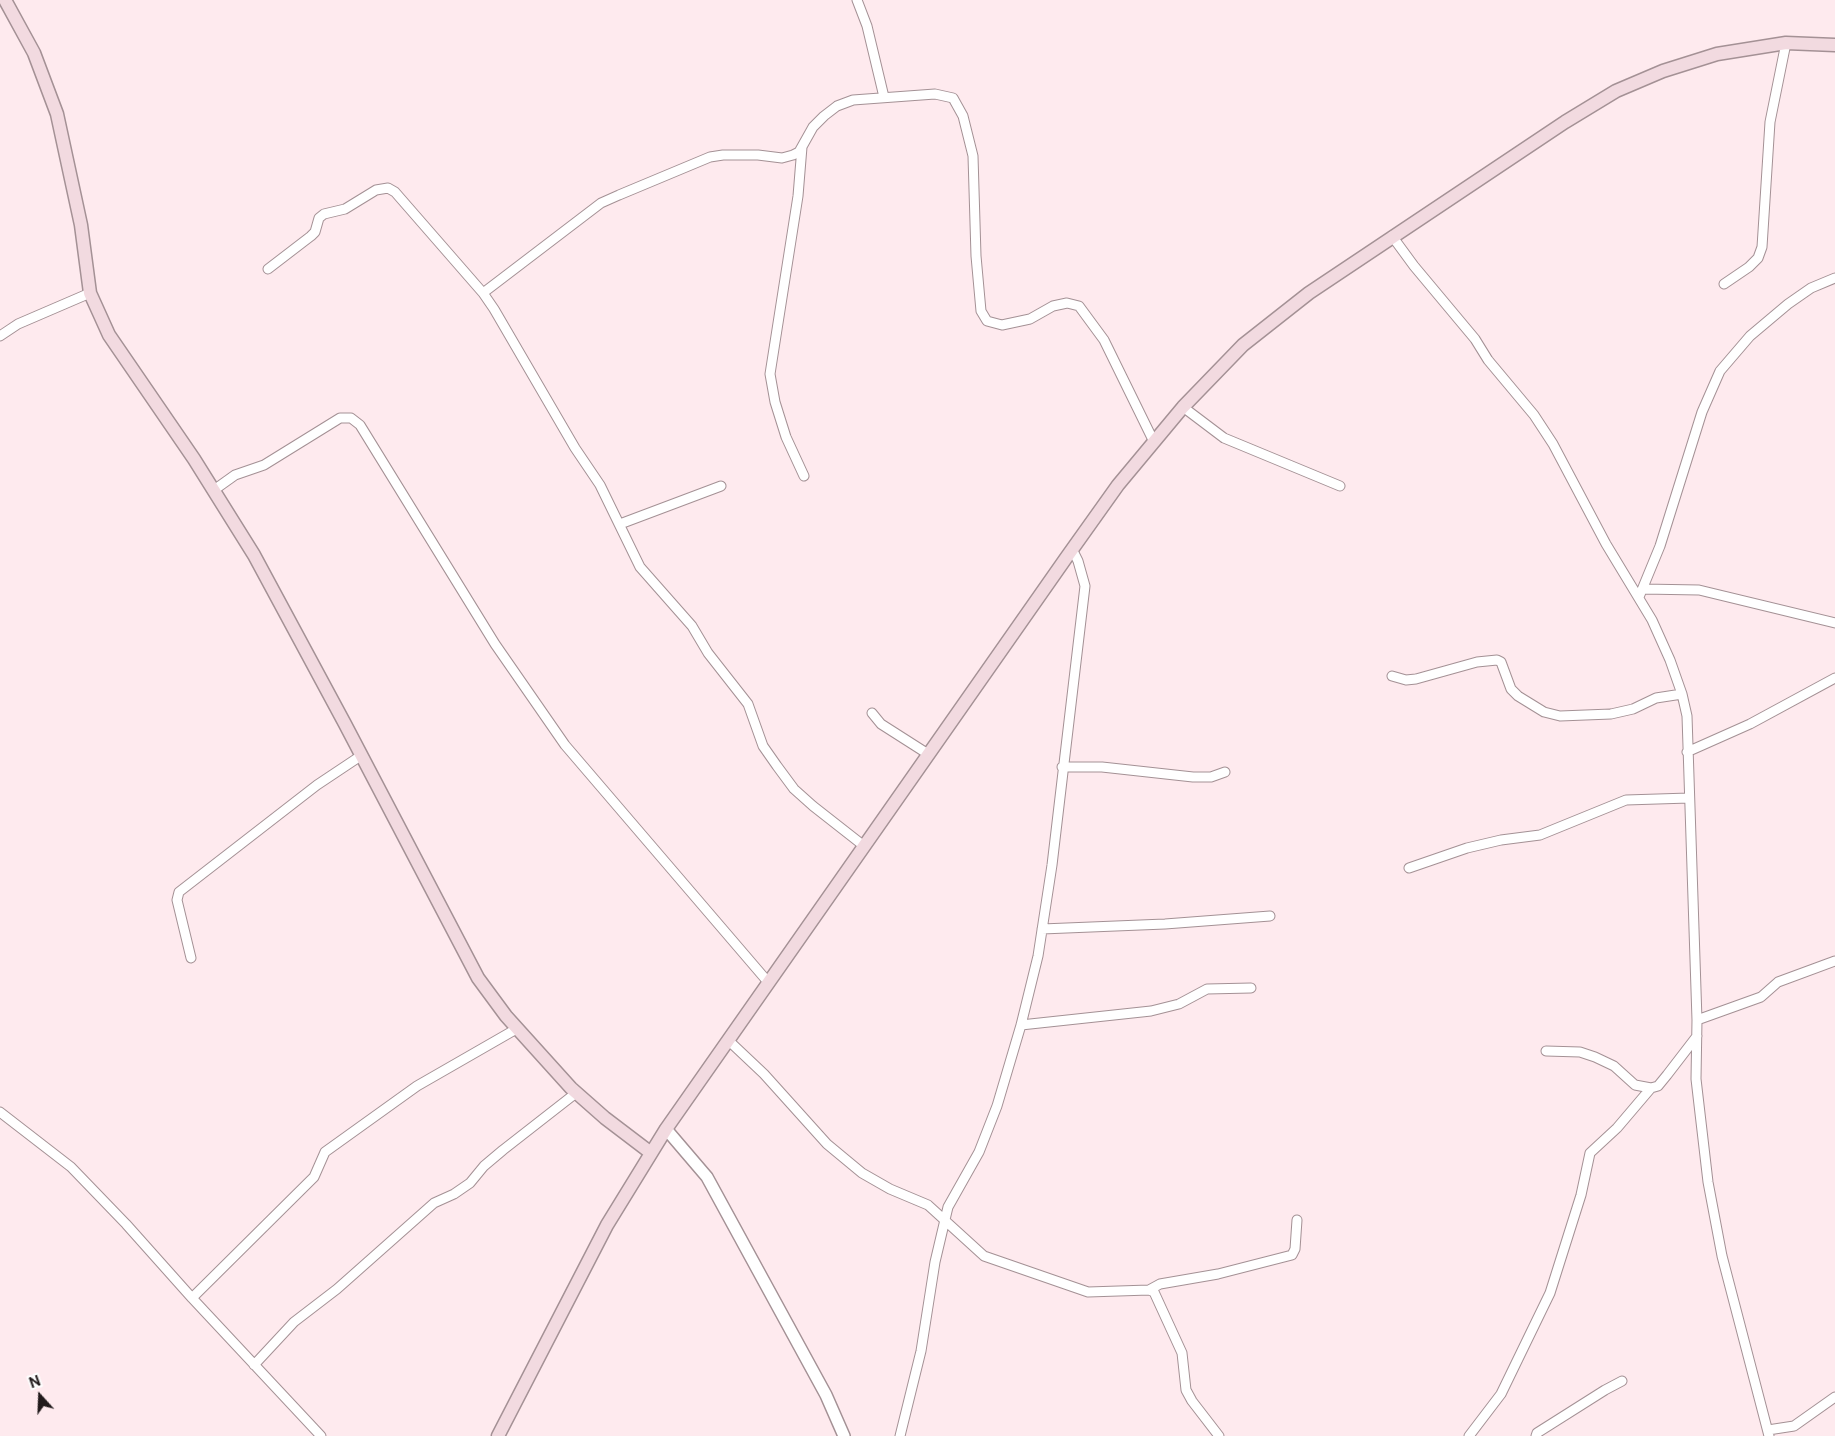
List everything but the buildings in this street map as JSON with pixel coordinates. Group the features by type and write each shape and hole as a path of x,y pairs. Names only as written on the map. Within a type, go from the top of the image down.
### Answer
{"main road":[{"path":"5,0 34,53 57,114 81,225 90,293 109,335 214,490 254,555 362,755 478,978 506,1016 576,1093 651,1153"},
{"path":"498,1436 607,1225 666,1128 1072,549 1118,485 1183,407 1243,345 1309,293 1565,122 1616,91 1663,72 1717,54 1786,43 1835,45"}],"street":[{"path":"857,0 867,26 884,97"},
{"path":"1724,284 1749,267 1758,258 1762,247 1770,122 1786,43"},
{"path":"483,293 601,203 710,157 758,155 782,158 798,152 813,127 838,106 853,100 935,94 953,98 963,116 974,156 980,311 987,321 1002,325 1030,319 1053,306 1067,303 1079,306 1104,340 1154,442"},
{"path":"802,145 798,196 770,374 775,402 786,437 804,476"},
{"path":"268,269 311,236 315,232 319,218 324,214 345,208 376,190 388,188 395,192 483,293 575,448 600,486 640,567 692,626 708,653 748,704 763,746 777,766 794,789 864,846"},
{"path":"1392,236 1475,339 1488,360 1534,415 1553,444 1606,544 1641,593 1670,660 1682,694 1687,716 1697,1020 1696,1079 1710,1191 1722,1256 1769,1433 1794,1426 1835,1397"},
{"path":"1641,593 1660,546 1702,412 1720,371 1750,336 1788,304 1811,288 1835,278"},
{"path":"0,336 18,324 90,293"},
{"path":"1183,407 1224,438 1340,486"},
{"path":"214,490 235,475 264,465 340,418 351,418 360,425 495,644 565,745 768,982"},
{"path":"620,524 721,486"},
{"path":"900,1436 921,1351 935,1262 948,1207 979,1152 997,1106 1021,1026 1042,929 1052,865 1062,766 1085,586 1078,561 1072,549"},
{"path":"1641,593 1699,590 1835,623"},
{"path":"1392,676 1406,680 1416,679 1483,661 1497,660 1501,662 1511,689 1518,696 1544,712 1560,716 1611,714 1633,709 1656,698 1682,694"},
{"path":"1687,752 1750,724 1835,678"},
{"path":"872,713 882,724 928,754"},
{"path":"191,958 178,900 179,892 317,786 362,755"},
{"path":"1062,766 1102,767 1194,777 1211,777 1225,772"},
{"path":"1409,868 1468,848 1501,840 1540,835 1626,800 1689,798"},
{"path":"1042,929 1165,924 1270,916"},
{"path":"1697,1020 1761,997 1778,982 1835,961"},
{"path":"1021,1026 1168,1008 1207,989 1251,988"},
{"path":"192,1298 314,1177 325,1152 417,1086 518,1028"},
{"path":"1546,1051 1580,1052 1595,1057 1614,1066 1635,1085 1651,1088 1658,1086 1697,1036"},
{"path":"728,1040 764,1074 827,1144 855,1167 890,1189 928,1205 984,1256 1061,1281 1088,1292 1149,1290 1160,1284 1218,1274 1292,1255 1295,1249 1297,1220"},
{"path":"1469,1436 1500,1394 1550,1293 1578,1204 1590,1154 1617,1128 1651,1088"},
{"path":"254,1365 294,1322 338,1288 434,1203 454,1194 470,1183 484,1166 576,1093"},
{"path":"0,1112 71,1167 321,1436"},
{"path":"666,1128 707,1177 826,1395 844,1436"},
{"path":"1149,1290 1154,1292 1158,1298 1182,1353 1186,1390 1192,1401 1219,1436"},
{"path":"1536,1436 1537,1433 1604,1390 1622,1381"}]}
